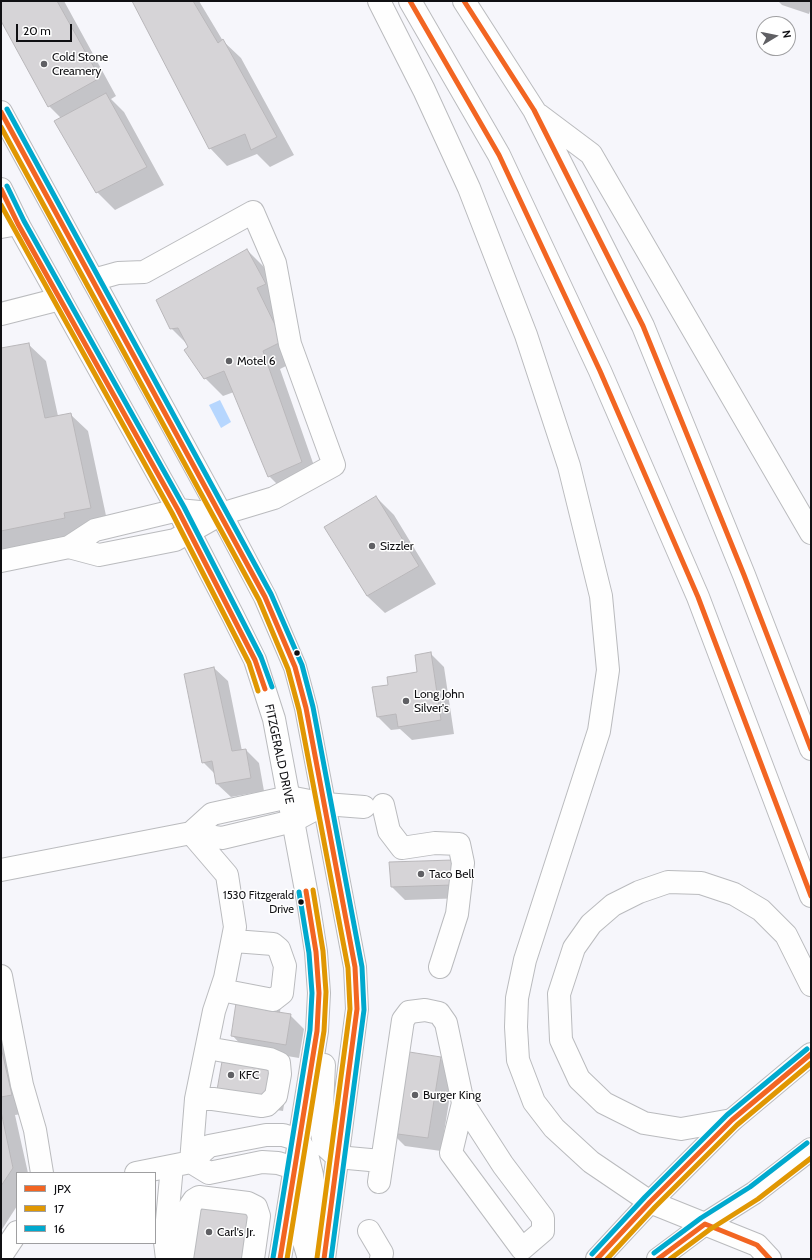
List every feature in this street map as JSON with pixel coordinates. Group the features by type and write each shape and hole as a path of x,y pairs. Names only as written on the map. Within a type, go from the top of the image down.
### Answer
{"main road":[{"path":"379,1 424,90 469,188 526,335 569,466 601,596 608,670 599,731 525,960 517,998 516,1027 518,1060 534,1102 554,1128 591,1162 650,1202 757,1245 770,1259"},
{"path":"410,1 499,155 600,371 698,597 811,896"},
{"path":"464,1 534,110 643,326 744,575 811,749"},
{"path":"534,110 591,154 811,533"},
{"path":"1,112 265,597 295,667 306,708 325,804 354,967 357,1009 353,1052 337,1157 324,1259"},
{"name":"FITZGERALD DRIVE","path":"1,189 9,226 60,299 178,510 255,660 274,719 294,821 316,952 319,993 317,1031 280,1259"},
{"path":"69,547 99,555 175,540 221,514 274,498 334,465 290,344 275,263 253,212 144,272 118,273 92,280"},
{"path":"1,314 60,299"},
{"path":"1,561 69,547 95,530 178,510 221,514"},
{"path":"191,833 212,814 289,796 325,804 374,806 389,831 402,848 435,843 459,844 463,863 457,914 440,967"},
{"path":"1,870 191,833 222,838 294,821 325,804"},
{"path":"167,1259 165,1242 206,1048 234,941 235,927 226,875 191,833"},
{"path":"732,1120 680,1129 644,1123 604,1103 579,1079 561,1040 559,994 574,948 591,924 613,904 639,892 668,882 701,883 734,894 761,910 786,935 811,985"},
{"path":"221,990 273,1000 282,993 285,966 280,949 273,944 234,941"},
{"path":"1,976 22,1085 35,1130 42,1172"},
{"path":"317,1031 325,1058 321,1106 324,1144 337,1157 380,1171 403,1020 410,1012 425,1010 439,1013 446,1023 463,1103 503,1165 544,1218 543,1231 522,1249 451,1153 463,1103"},
{"path":"196,1099 213,1099 262,1106 267,1105 276,1096 280,1074 279,1064 270,1059 206,1048"},
{"path":"597,1259 650,1202 732,1120 810,1054"},
{"path":"141,1172 182,1164 209,1146 266,1135 283,1135 299,1140 308,1158 312,1175 313,1190 304,1242 309,1259"},
{"path":"658,1259 705,1224 754,1193 811,1149"},
{"path":"182,1164 209,1173 262,1162 278,1163 294,1168"},
{"path":"182,1259 190,1206 194,1200 199,1197 248,1203 256,1207 259,1216 252,1259"},
{"path":"369,1232 382,1254 381,1259"},
{"path":"1,1256 16,1234"}],"water":[{"path":"220,400 231,422 221,428 209,405"}],"building":[{"path":"1,1 57,1 100,78 48,107 1,21"},
{"path":"132,1 193,1 218,43 223,39 277,137 251,150 245,134 209,149"},
{"path":"106,93 147,167 96,193 54,121"},
{"name":"Motel 6","path":"247,249 266,284 257,288 283,341 263,351 302,462 268,477 224,371 204,379 184,350 188,347 178,328 170,329 156,300"},
{"path":"29,343 45,418 71,413 91,508 64,513 65,518 1,531 1,348"},
{"name":"Sizzler","path":"376,496 419,566 367,596 324,527"},
{"name":"Long John Silver's","path":"431,652 441,720 398,727 396,714 377,717 372,687 388,685 387,677 417,672 415,655"},
{"path":"214,667 232,751 246,749 251,778 216,784 212,761 202,763 184,674"},
{"name":"Taco Bell","path":"453,860 453,885 391,887 389,862"},
{"path":"247,984 268,988 265,1010 291,1014 286,1045 231,1036 236,1003"},
{"path":"1,1047 12,1095 1,1097"},
{"name":"Burger King","path":"403,1051 441,1057 428,1138 390,1133"},
{"path":"223,1056 275,1066 270,1098 217,1090"},
{"path":"1,1111 13,1168 1,1186"},
{"path":"198,1200 254,1210 246,1259 188,1259"}],"transit line":[{"name":"JPX","path":"410,1 499,155 600,371 698,597 811,896"},
{"name":"JPX","path":"464,1 534,110 643,326 744,575 811,749"},
{"name":"16","path":"7,109 271,594 302,665 313,707 362,967 364,1010 331,1259"},
{"name":"JPX","path":"1,112 265,597 295,667 306,708 355,967 357,1009 324,1259"},
{"name":"17","path":"1,127 259,600 288,669 299,710 348,968 350,1009 317,1258"},
{"name":"16","path":"7,186 24,221 184,507 261,657 272,687"},
{"name":"JPX","path":"1,189 18,224 178,510 255,660 265,689"},
{"name":"17","path":"1,205 172,513 249,663 258,691"},
{"name":"17","path":"287,1259 324,1031 326,992 323,951 313,890"},
{"name":"JPX","path":"280,1259 317,1031 319,993 316,952 306,891"},
{"name":"16","path":"273,1258 310,1030 312,993 309,953 299,892"},
{"name":"16","path":"592,1254 645,1197 727,1115 807,1049"},
{"name":"JPX","path":"597,1259 650,1202 732,1120 811,1054"},
{"name":"17","path":"607,1259 655,1207 737,1125 811,1063"},
{"name":"16","path":"654,1253 701,1218 750,1187 807,1143"},
{"name":"17","path":"670,1259 709,1230 758,1199 811,1158"},
{"name":"JPX","path":"658,1259 705,1224 757,1245 770,1259"}],"place":[{"name":"Cold Stone Creamery","path":"44,64"},
{"name":"Motel 6","path":"229,361"},
{"name":"Sizzler","path":"372,546"},
{"name":"Long John Silver's","path":"406,701"},
{"name":"Taco Bell","path":"421,874"},
{"name":"1530 Fitzgerald Drive","path":"301,902"},
{"name":"KFC","path":"231,1075"},
{"name":"Burger King","path":"415,1095"},
{"name":"Carl's Jr.","path":"209,1232"}]}
